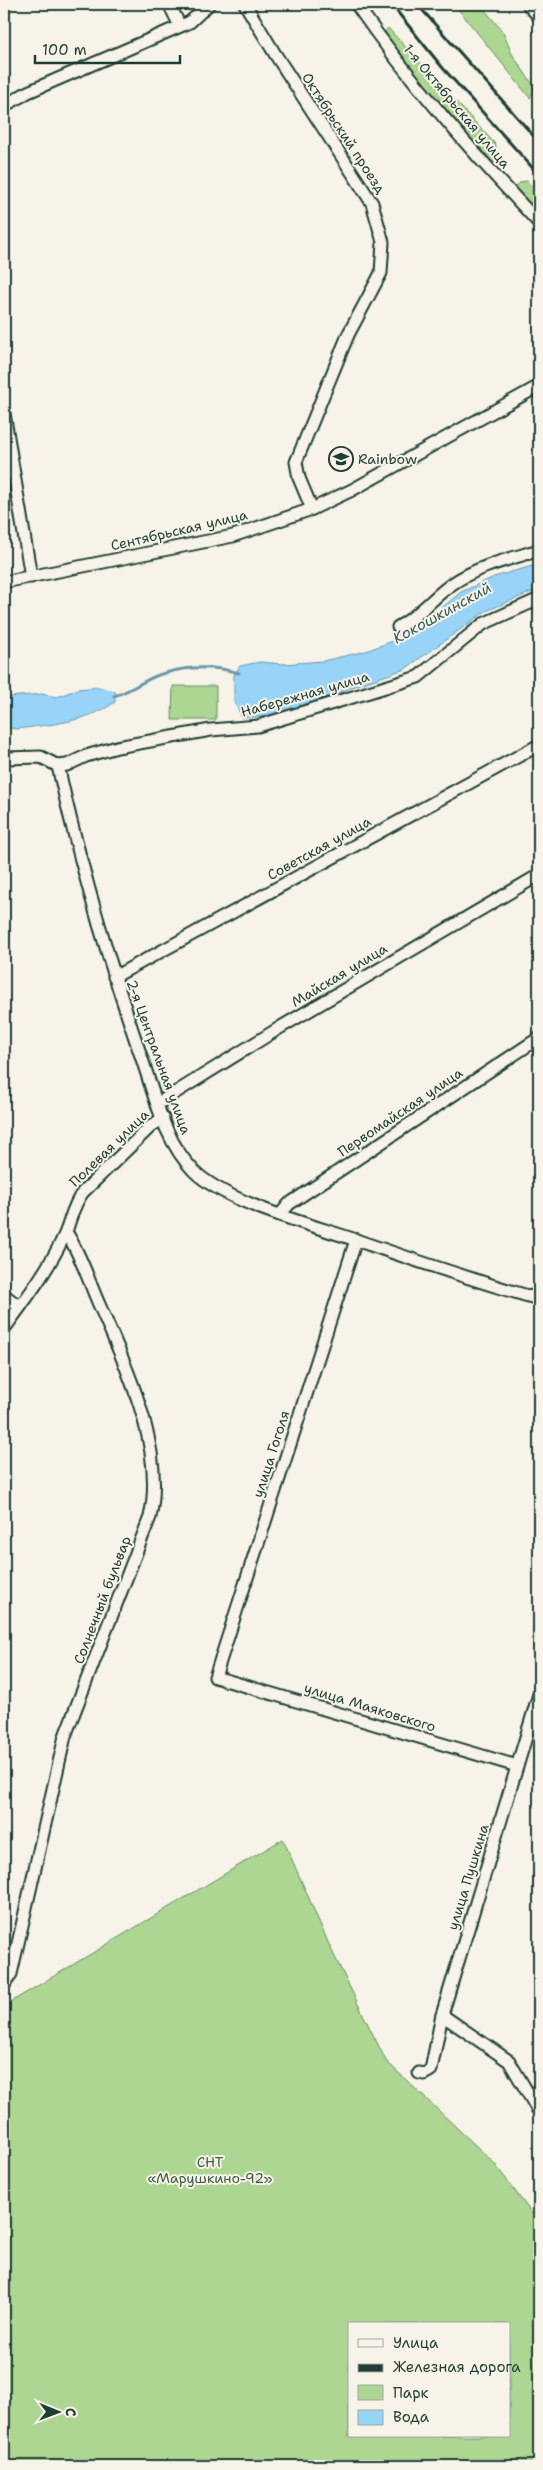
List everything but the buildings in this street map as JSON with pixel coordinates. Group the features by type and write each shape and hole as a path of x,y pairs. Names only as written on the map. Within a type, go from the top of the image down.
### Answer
{"street":[{"path":"169,4 180,26"},
{"path":"4,106 28,92 180,26 197,17 209,4"},
{"name":"Октябрьский проезд","path":"245,4 275,54 372,203 383,242 381,273 348,335 296,462 299,478 312,509"},
{"name":"1-я Октябрьская улица","path":"356,4 394,56 474,153 539,223"},
{"path":"531,4 539,13"},
{"name":"Сентябрьская улица","path":"4,582 232,536 312,509 368,482 539,386"},
{"path":"4,413 31,577"},
{"path":"398,627 414,617 444,590 468,575 486,567 539,550"},
{"name":"Набережная улица","path":"58,766 67,765 86,756 117,747 210,730 258,726 418,677 483,624 539,598"},
{"name":"Советская улица","path":"114,978 539,745"},
{"path":"4,758 41,757 58,766"},
{"name":"2-я Центральная улица","path":"58,766 114,978 157,1104 176,1146 194,1172 222,1192 280,1215 477,1282 539,1299"},
{"name":"Майская улица","path":"157,1104 281,1027 539,875"},
{"name":"Первомайская улица","path":"280,1215 289,1204 539,1038"},
{"name":"Полевая улица","path":"4,1329 47,1268 66,1232 73,1209 83,1192 150,1127 163,1118"},
{"name":"Солнечный бульвар","path":"4,1985 11,1974 65,1736 154,1503 148,1434 123,1361 78,1254 66,1232"},
{"name":"улица Гоголя","path":"215,1677 356,1240"},
{"path":"4,1295 20,1307"},
{"name":"улица Маяковского","path":"215,1677 517,1766"},
{"name":"улица Пушкина","path":"419,2073 424,2074 431,2070 442,2015 539,1694"},
{"path":"442,2015 509,2060 539,2112"}],"green space":[{"path":"454,4 480,4 503,32 512,54 535,88 530,98"},
{"path":"388,28 496,145 494,163 422,85 385,32"},
{"path":"527,181 539,194 539,216 514,188 521,182"},
{"path":"173,686 216,686 216,720 172,720"},
{"name":"СНТ «Марушкино-92»","path":"283,1839 331,1949 386,2061 494,2163 539,2223 539,2343 535,2360 535,2466 4,2466 4,2006"}],"water":[{"path":"539,564 539,589 486,611 405,669 352,687 305,708 261,717 242,717 234,702 234,675 240,666 260,662 284,664 323,661 366,651 409,635 461,592 494,577"},
{"path":"98,687 115,691 115,702 93,714 67,722 16,729 9,728 5,721 4,713 9,697 42,694 57,697 78,689"}],"waterway":[{"name":"Кокошкинский","path":"114,696 158,675 174,671 212,668 239,673"}],"railway":[{"path":"391,4 442,67 539,175"},
{"path":"417,4 539,142"}],"place":[{"name":"Rainbow","path":"341,459"}]}
